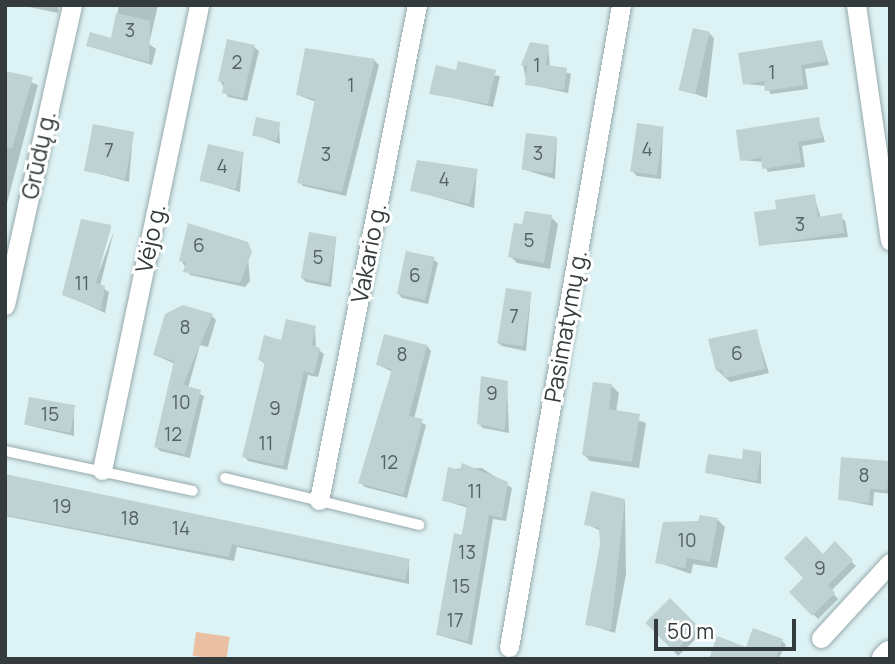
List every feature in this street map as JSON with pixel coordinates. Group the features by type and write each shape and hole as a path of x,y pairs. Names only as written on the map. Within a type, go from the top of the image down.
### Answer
{"street":[{"name":"Grūdų g.","path":"5,305 72,5"},
{"name":"Vėjo g.","path":"102,470 199,5"},
{"name":"Vakario g.","path":"319,500 416,5"},
{"name":"Pasimatymų g.","path":"509,646 621,5"},
{"path":"856,5 890,241"},
{"path":"821,638 890,563"}],"lane":[{"path":"5,451 193,491"},
{"path":"225,478 419,525"}],"shaded area":[{"path":"196,632 230,637 227,659 193,656"}],"building":[{"path":"116,13 150,21 149,62 86,46 90,32 111,38"},
{"path":"693,28 710,32 695,94 679,90"},
{"path":"227,39 255,45 243,98 222,93 224,82 218,81"},
{"path":"822,40 826,61 801,65 804,85 765,91 764,81 743,85 738,53"},
{"path":"530,42 549,45 546,65 567,68 564,90 525,85 527,66 521,65"},
{"path":"305,48 375,59 342,192 297,183 315,99 296,95"},
{"path":"458,61 496,70 488,104 429,94 436,65 456,70"},
{"path":"5,71 33,77 12,148 5,147"},
{"path":"256,117 280,122 277,141 252,136"},
{"path":"819,117 822,138 798,142 801,163 762,169 761,158 740,161 736,130"},
{"path":"637,123 664,127 657,175 630,172"},
{"path":"93,124 134,132 125,179 84,171"},
{"path":"526,133 557,137 552,174 521,170"},
{"path":"208,144 244,152 236,189 199,181"},
{"path":"417,160 478,169 469,204 410,191"},
{"path":"815,194 818,217 842,213 844,233 759,246 754,212 776,209 775,200"},
{"path":"525,211 552,215 544,263 508,257 514,223 522,224"},
{"path":"81,219 111,225 96,283 105,286 101,310 62,295"},
{"path":"188,223 248,242 252,252 240,283 183,272 186,262 179,261"},
{"path":"309,232 337,237 328,283 301,278"},
{"path":"406,251 434,257 425,300 397,294"},
{"path":"506,288 532,292 523,346 497,342"},
{"path":"183,305 213,314 183,385 201,390 185,454 154,447 174,361 153,355 165,314"},
{"path":"286,319 316,326 312,345 320,348 314,374 304,371 283,466 242,457 265,362 258,360 264,335 281,340"},
{"path":"757,329 765,369 724,378 722,370 716,371 708,339"},
{"path":"384,334 427,345 409,416 423,419 403,495 358,483 392,369 376,365"},
{"path":"481,376 508,381 505,430 477,424"},
{"path":"593,382 612,384 609,409 640,414 632,462 582,455"},
{"path":"29,397 75,405 70,433 24,425"},
{"path":"743,449 761,452 757,481 705,473 708,454 742,459"},
{"path":"841,457 890,461 887,490 870,489 869,503 838,500"},
{"path":"462,463 508,482 502,518 489,515 468,641 436,635 454,533 462,535 467,505 442,501 448,467 460,470"},
{"path":"5,474 410,559 405,580 232,544 229,557 5,515"},
{"path":"591,491 625,499 611,630 585,625 600,545 599,528 584,525"},
{"path":"700,515 718,518 710,562 687,558 685,568 655,563 663,522 698,521"},
{"path":"806,536 823,554 835,541 853,560 828,585 835,593 812,616 789,592 803,578 784,558"},
{"path":"670,598 699,627 674,652 645,623"},
{"path":"753,628 783,639 776,659 709,659 717,636 746,647"}]}
